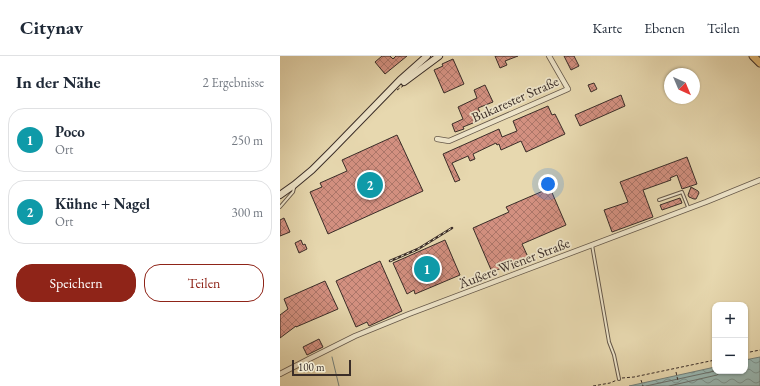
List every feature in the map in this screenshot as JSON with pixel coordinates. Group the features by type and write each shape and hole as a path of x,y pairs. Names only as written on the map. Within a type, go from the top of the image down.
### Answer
{"highway":[{"path":"753,56 760,63"}],"main road":[{"path":"280,195 312,170 400,80 427,56"},
{"path":"379,102 439,56"}],"street":[{"name":"Bukarester Straße","path":"437,139 449,141 568,89 549,56"},
{"name":"Äußere Wiener Straße","path":"280,374 355,336 409,314 759,182"}],"lane":[{"path":"280,207 293,192 294,185"},
{"path":"659,200 682,192 688,208"},
{"path":"592,245 609,342 614,355 619,379"}],"path":[{"path":"748,352 760,350"},
{"path":"593,386 610,383 619,379 712,361"},
{"path":"676,372 678,381"},
{"path":"641,380 643,386"}],"water":[{"path":"760,357 760,386 629,386 712,368 712,374 748,374 748,359"}],"building":[{"path":"382,56 390,56 393,59 396,56 407,56 385,74 375,62"},
{"path":"495,56 518,56 505,61 507,65 500,68"},
{"path":"564,56 574,56 579,66 571,70"},
{"path":"453,59 464,84 444,93 434,70"},
{"path":"594,83 597,89 591,92 588,85"},
{"path":"485,85 493,102 478,108 483,119 455,132 452,124 463,119 458,107 477,98 474,90"},
{"path":"621,95 625,106 580,126 575,115"},
{"path":"548,106 552,115 555,114 565,134 526,152 521,141 501,150 499,144 497,145 496,143 473,154 475,159 470,161 468,156 452,163 460,180 455,182 443,154 499,129 502,137 517,131 513,121"},
{"path":"397,135 423,191 328,234 310,192 322,187 320,183 347,171 342,160"},
{"path":"687,157 697,184 682,189 677,175 670,178 671,180 643,190 653,217 612,232 604,210 628,202 620,182"},
{"path":"691,187 699,193 696,199 689,197 688,195"},
{"path":"550,188 566,225 522,244 528,257 492,272 473,228 509,212 506,207"},
{"path":"680,198 682,203 662,210 660,205"},
{"path":"284,218 290,232 280,236 280,220"},
{"path":"301,240 307,249 299,253 295,243"},
{"path":"445,240 460,275 415,294 414,290 407,294 393,263"},
{"path":"380,261 402,311 369,326 367,322 356,327 336,281"},
{"path":"325,281 338,309 296,326 280,338 280,315 288,309 284,299"},
{"path":"319,339 323,347 307,355 303,347"}],"waterway":[{"path":"332,357 339,386"}],"railway":[{"path":"390,261 418,249 452,228"}],"place":[{"name":"Kühne + Nagel","path":"370,185"},
{"name":"Poco","path":"427,269"}]}
